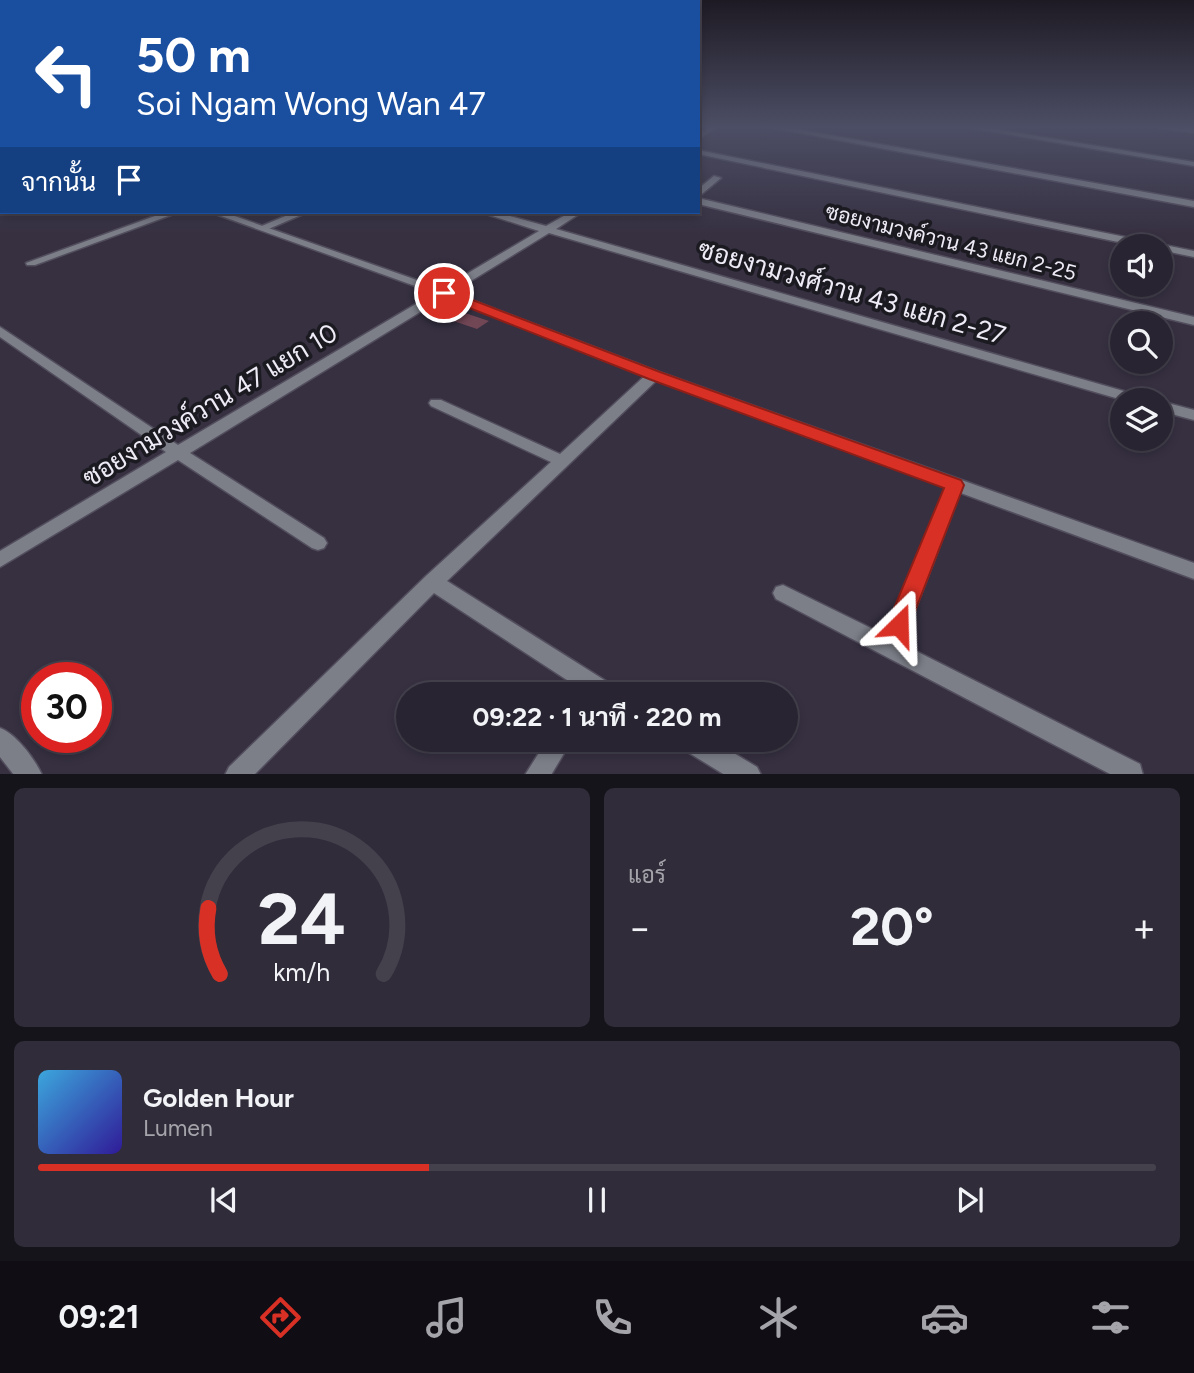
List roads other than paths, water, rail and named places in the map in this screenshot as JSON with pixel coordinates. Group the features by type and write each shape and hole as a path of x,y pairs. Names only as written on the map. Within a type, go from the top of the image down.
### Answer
{"street":[{"path":"747,162 1110,237"},
{"path":"964,162 1194,204"},
{"path":"700,192 718,178"},
{"name":"ซอยงามวงค์วาน 43 แยก 2-25","path":"700,201 1194,321"},
{"path":"31,264 168,214"},
{"path":"221,214 444,293 654,375 1194,571"},
{"path":"262,229 298,214"},
{"name":"ซอยงามวงศ์วาน 43 แยก 2-27","path":"492,214 1110,392"},
{"name":"ซอยงามวงค์วาน 47 แยก 10","path":"0,560 574,214"},
{"path":"1173,250 1194,254"},
{"path":"0,331 178,453 318,543"},
{"path":"238,774 433,582 654,375"},
{"path":"436,403 562,461"},
{"path":"1173,409 1194,415"},
{"path":"890,648 955,485"},
{"path":"433,582 584,682"},
{"path":"783,593 1132,772"},
{"path":"0,739 29,774"},
{"path":"538,774 553,752"},
{"path":"710,752 747,774"}]}
